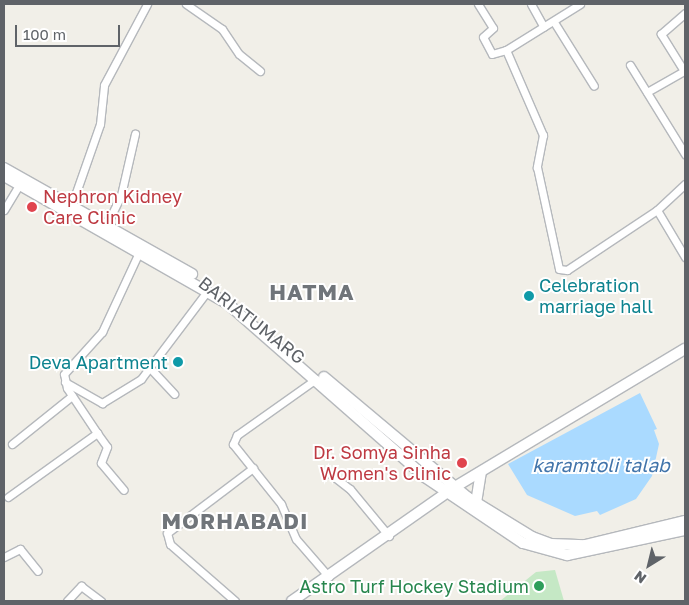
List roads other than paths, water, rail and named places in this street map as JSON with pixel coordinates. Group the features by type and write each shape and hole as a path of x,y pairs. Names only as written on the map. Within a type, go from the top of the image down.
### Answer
{"main road":[{"name":"BARIATUMARG","path":"4,168 72,204 140,250 208,290 316,379 445,493 523,543 554,554 588,553 685,530"},
{"name":"BARIATUMARG","path":"4,176 105,227 230,298 455,487 476,503 551,544 585,545 685,521"},
{"path":"292,601 389,536 445,493 685,349"},
{"path":"476,503 481,472"}],"street":[{"path":"72,204 100,124 104,86 147,4"},
{"path":"186,4 222,29 239,54 260,71"},
{"path":"478,4 493,28 483,37 492,54 506,50 554,22 580,4"},
{"path":"531,4 544,27"},
{"path":"647,92 684,72 661,34 685,13"},
{"path":"554,22 594,86"},
{"path":"506,50 543,135 537,167 559,269 567,270 657,210 685,184"},
{"path":"630,66 685,154"},
{"path":"105,227 121,195 135,134"},
{"path":"4,210 20,183"},
{"path":"657,210 685,257"},
{"path":"124,490 101,463 107,447 64,382 68,368 102,332 140,250"},
{"path":"64,382 102,403 151,369 208,290"},
{"path":"151,369 174,394"},
{"path":"316,379 233,439 281,504 296,539 329,577"},
{"path":"12,444 72,396"},
{"path":"8,497 97,433"},
{"path":"235,601 170,544 167,533 254,468"},
{"path":"328,472 350,489 389,536"},
{"path":"4,557 20,549 38,571"},
{"path":"67,601 81,586 101,601"}],"water":[{"name":"karamtoli talab","path":"640,393 657,429 654,430 659,444 652,476 636,499 600,515 597,511 575,516 527,495 508,464"}],"place":[{"name":"Nephron Kidney Care Clinic","path":"32,207"},
{"name":"Celebration marriage hall","path":"529,296"},
{"name":"Deva Apartment","path":"178,362"},
{"name":"Dr. Somya Sinha Women's Clinic","path":"462,463"},
{"name":"Astro Turf Hockey Stadium","path":"539,586"}],"district":[{"name":"HATMA","path":"312,292"},
{"name":"MORHABADI","path":"235,521"}]}
